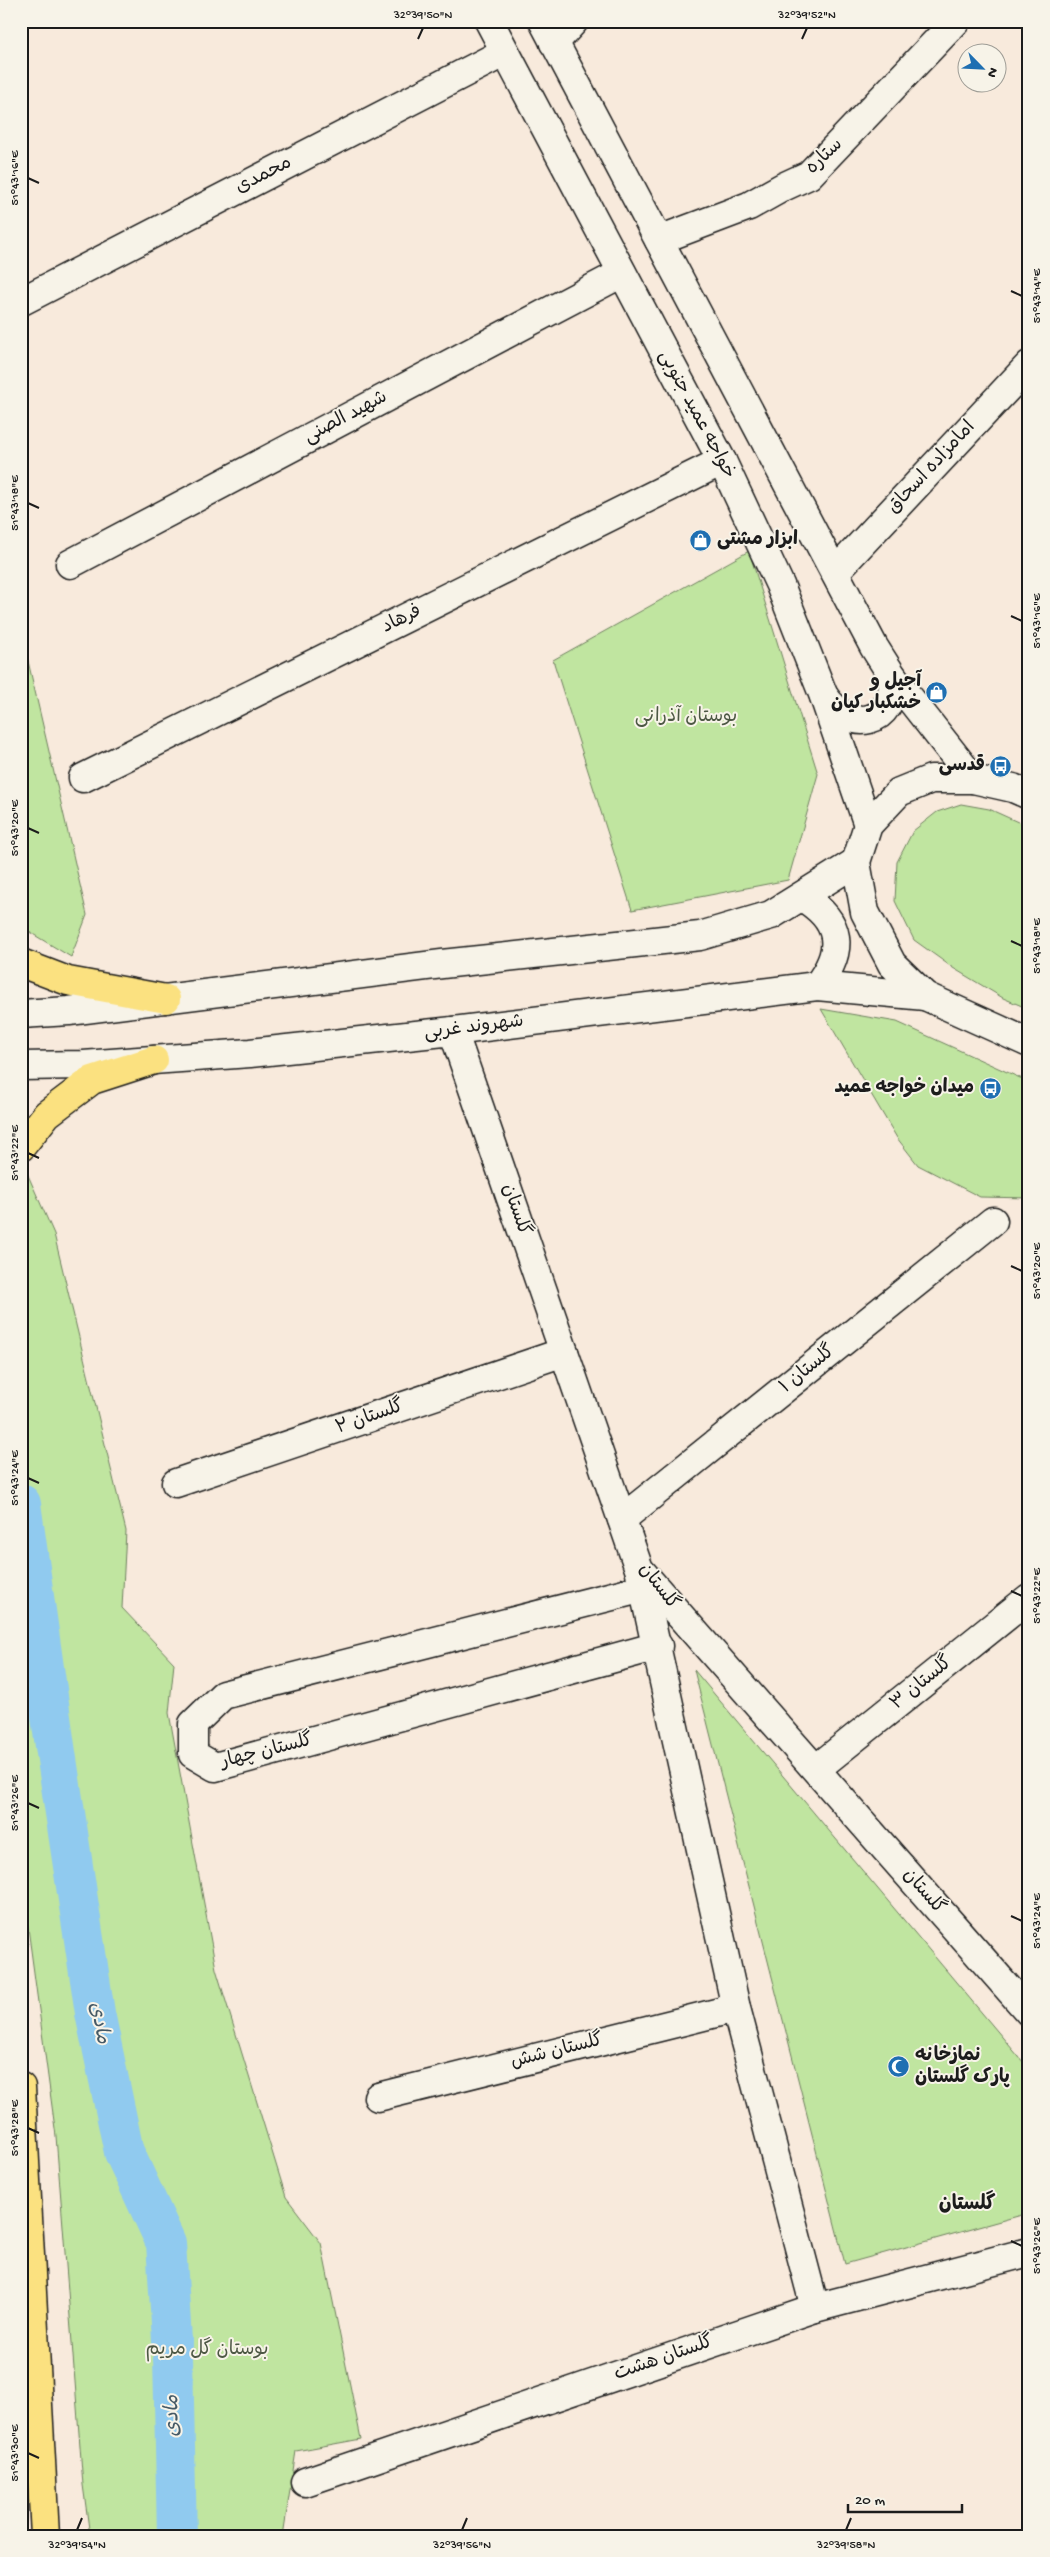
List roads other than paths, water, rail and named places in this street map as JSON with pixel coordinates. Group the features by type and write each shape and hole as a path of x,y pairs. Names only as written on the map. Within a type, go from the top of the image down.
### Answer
{"highway":[{"path":"21,963 68,981 166,999"},
{"path":"21,1147 47,1114 92,1080 154,1060"},
{"path":"21,2087 45,2536"}],"street":[{"name":"خواجه عمید جنوبی","path":"489,21 722,461 780,584 823,694 868,825"},
{"path":"574,21 549,32 762,439 874,647 893,677 973,779"},
{"name":"ستاره","path":"659,240 749,206 783,187 810,175 956,21"},
{"name":"محمدی","path":"22,301 505,52"},
{"name":"شهید الصنی","path":"70,564 622,273"},
{"name":"امامزاده اسحاق","path":"835,572 1029,366"},
{"name":"فرهاد","path":"83,778 722,461"},
{"path":"823,694 832,708 845,717 860,721 875,717 887,707 893,692 893,677"},
{"path":"1029,795 1013,788 973,779 931,779 899,792 868,825 856,862 865,912 892,964 925,996 1029,1043"},
{"path":"21,1014 68,1011 442,964 700,936 771,915 856,862"},
{"path":"802,897 823,913 832,926 837,941 828,972 817,986"},
{"name":"شهروند غربی","path":"21,1066 154,1060 250,1053 452,1031 817,986 925,996"},
{"name":"گلستان","path":"452,1031 642,1578 816,1769 1029,2012"},
{"name":"گلستان ۱","path":"622,1519 993,1221"},
{"name":"گلستان ۲","path":"176,1483 564,1352"},
{"path":"642,1578 736,2008 815,2308"},
{"name":"گلستان چهار","path":"642,1578 223,1695 193,1724 193,1754 215,1767 658,1646"},
{"name":"گلستان ۳","path":"816,1769 1029,1598"},
{"name":"گلستان شش","path":"378,2097 736,2008"},
{"name":"گلستان هشت","path":"305,2482 815,2308 1029,2252"}],"waterway":[{"name":"مادی","path":"21,1504 95,2013 124,2152 166,2243 173,2357 177,2536"}],"place":[{"name":"ابزار مشتی","path":"701,540"},
{"name":"آجیل و خشکبار کیان","path":"937,693"},
{"name":"قدسی","path":"1001,766"},
{"name":"میدان خواجه عمید","path":"990,1088"},
{"name":"نمازخانه پارک گلستان","path":"899,2067"}],"district":[{"name":"گلستان","path":"967,2205"}],"park label":[{"name":"بوستان آذرانی","path":"686,717"},
{"name":"بوستان گل مریم","path":"207,2350"}]}
